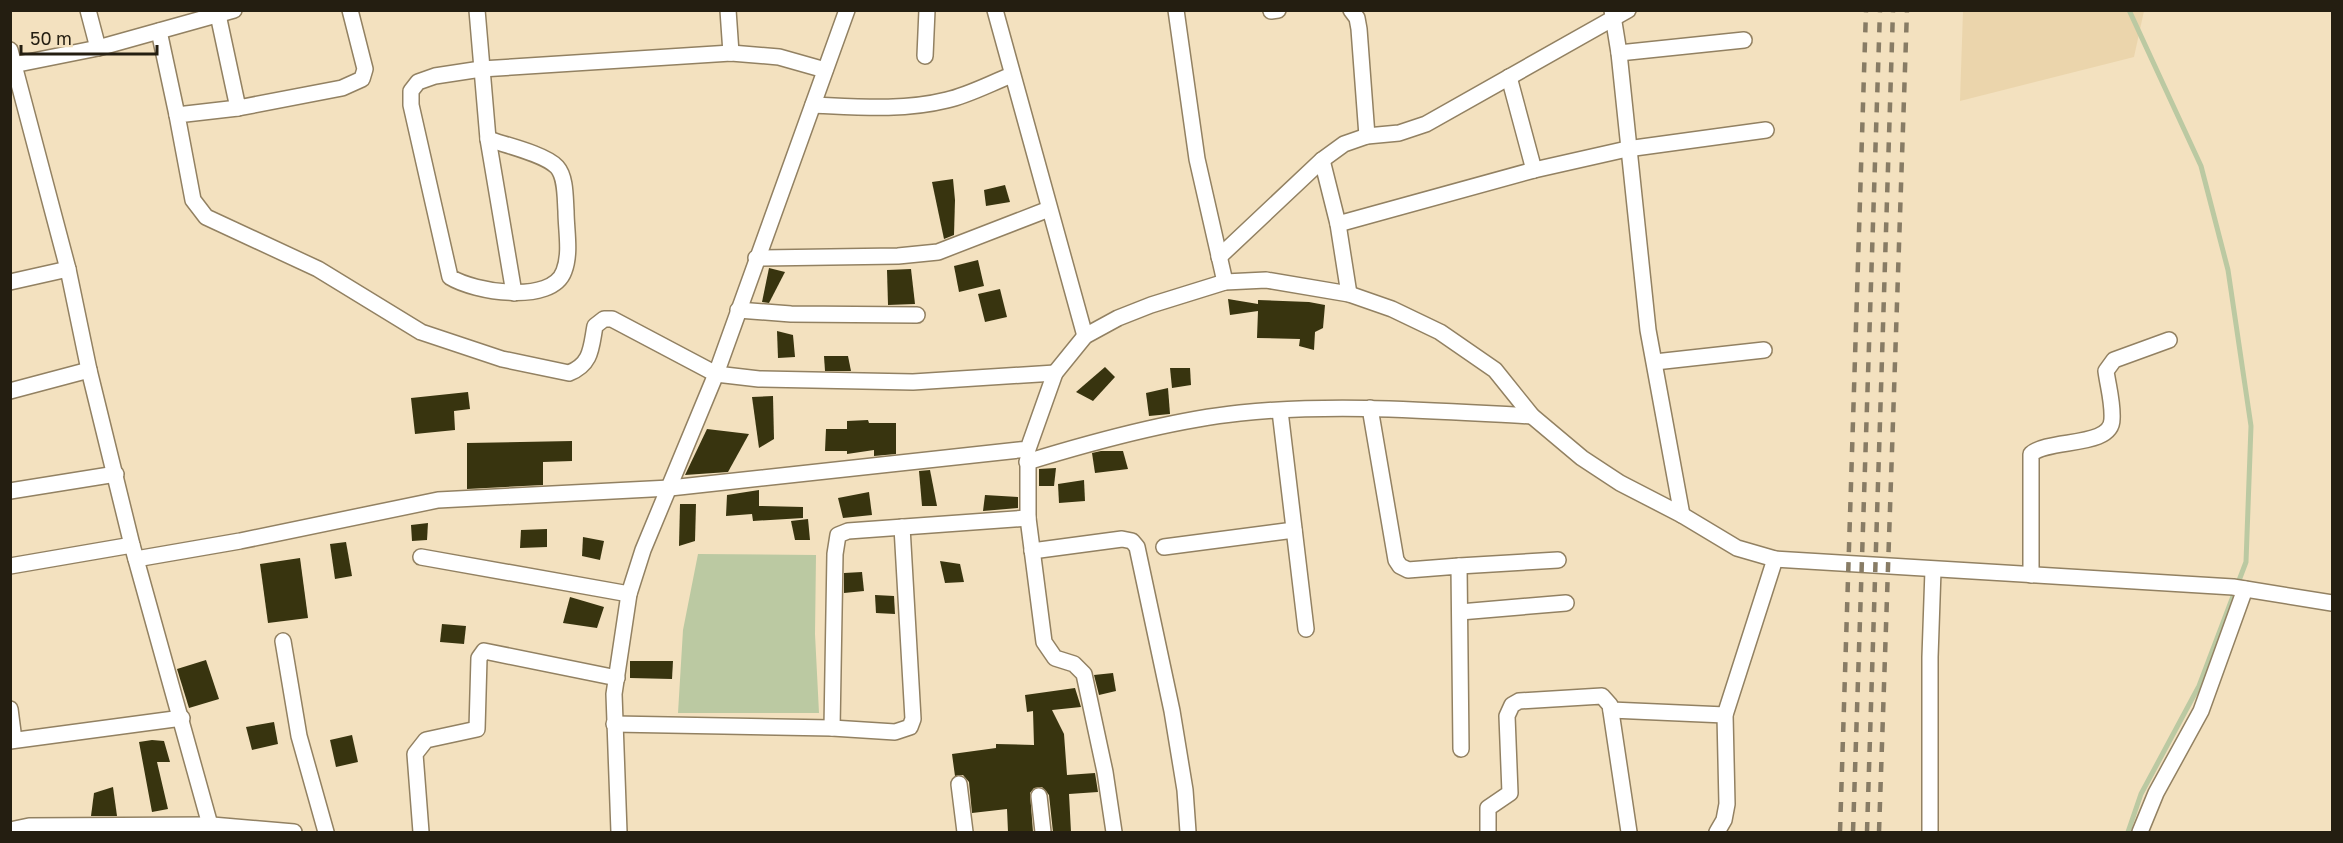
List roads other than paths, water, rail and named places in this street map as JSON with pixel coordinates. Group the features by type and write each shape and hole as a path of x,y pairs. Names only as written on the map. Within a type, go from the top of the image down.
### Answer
{"street":[{"path":"88,10 98,48"},
{"path":"212,829 134,552 89,370 69,269 12,58 98,48 218,12 234,10"},
{"path":"177,115 238,108 342,88 362,79 365,69 350,10"},
{"path":"477,10 488,139 514,293"},
{"path":"728,10 731,53"},
{"path":"619,832 614,724 617,678 629,594 643,550 716,374 847,10"},
{"path":"925,56 927,10"},
{"path":"995,10 1085,336"},
{"path":"1176,10 1192,135 1225,282"},
{"path":"1271,11 1278,10"},
{"path":"1351,10 1357,18 1359,29 1367,136"},
{"path":"1219,257 1322,160 1344,144 1367,136 1399,133 1426,124 1613,14 1628,10"},
{"path":"218,12 238,108"},
{"path":"1613,14 1644,298 1682,515"},
{"path":"159,31 193,200 206,217 318,269 421,332 502,359 569,373 581,369 588,361 598,321 612,319 716,374 803,381 913,382 1055,373"},
{"path":"1619,53 1744,40"},
{"path":"488,139 543,159 557,167 565,191 567,257 564,273 547,288 514,293 471,287 450,278 411,105 411,91 418,82 435,76 482,69 731,53 779,57 825,70"},
{"path":"813,105 878,108 922,105 949,100 1012,75"},
{"path":"1509,77 1534,171"},
{"path":"1338,224 1534,171 1627,149 1766,130"},
{"path":"1322,160 1338,224 1349,294"},
{"path":"756,258 898,256 938,252 1049,209"},
{"path":"10,282 69,269"},
{"path":"1114,832 1089,690 1084,674 1079,667 1054,658 1044,642 1028,518 1027,455 1055,373 1085,336 1119,318 1151,305 1225,282 1266,280 1349,294 1392,309 1473,353 1507,382 1532,416 1582,458 1620,483 1682,515 1737,549 1776,559 2239,588 2332,603"},
{"path":"738,310 791,314 917,315"},
{"path":"2031,575 2031,454 2043,447 2097,438 2106,433 2113,421 2106,371 2109,365 2114,360 2169,340"},
{"path":"1655,362 1764,350"},
{"path":"10,391 89,370"},
{"path":"10,566 134,552 438,500 670,488 1027,455 1212,418 1280,411 1370,408 1532,416"},
{"path":"1370,408 1396,560 1400,567 1407,570 1558,560"},
{"path":"1280,411 1306,629"},
{"path":"10,491 116,474"},
{"path":"832,728 838,536 848,531 1028,518"},
{"path":"614,724 904,731 910,727 913,719 902,527"},
{"path":"1164,548 1294,530"},
{"path":"1032,551 1122,539 1132,541 1137,547 1170,702 1185,790 1188,832"},
{"path":"421,557 629,594"},
{"path":"1717,832 1724,820 1727,804 1725,715 1776,559"},
{"path":"1459,566 1461,749"},
{"path":"1930,832 1930,657 1933,570"},
{"path":"2140,832 2156,793 2202,711 2239,588"},
{"path":"1460,612 1566,603"},
{"path":"283,641 299,736 326,832"},
{"path":"421,832 415,754 426,740 477,729 481,654 489,651 617,678"},
{"path":"1488,832 1488,808 1509,793 1507,716 1512,705 1519,701 1602,696 1607,699 1611,710 1629,832"},
{"path":"10,709 12,741 182,718"},
{"path":"1611,710 1725,715"},
{"path":"959,784 965,832"},
{"path":"1040,796 1043,832"},
{"path":"10,830 29,826 294,832"}],"waterway":[{"path":"2128,832 2141,794 2199,686 2246,562 2251,426 2228,270 2201,166 2129,10"}],"railway":[{"path":"1840,832 1866,10"},
{"path":"1853,832 1880,10"},
{"path":"1867,832 1893,10"},
{"path":"1879,832 1907,10"}]}
